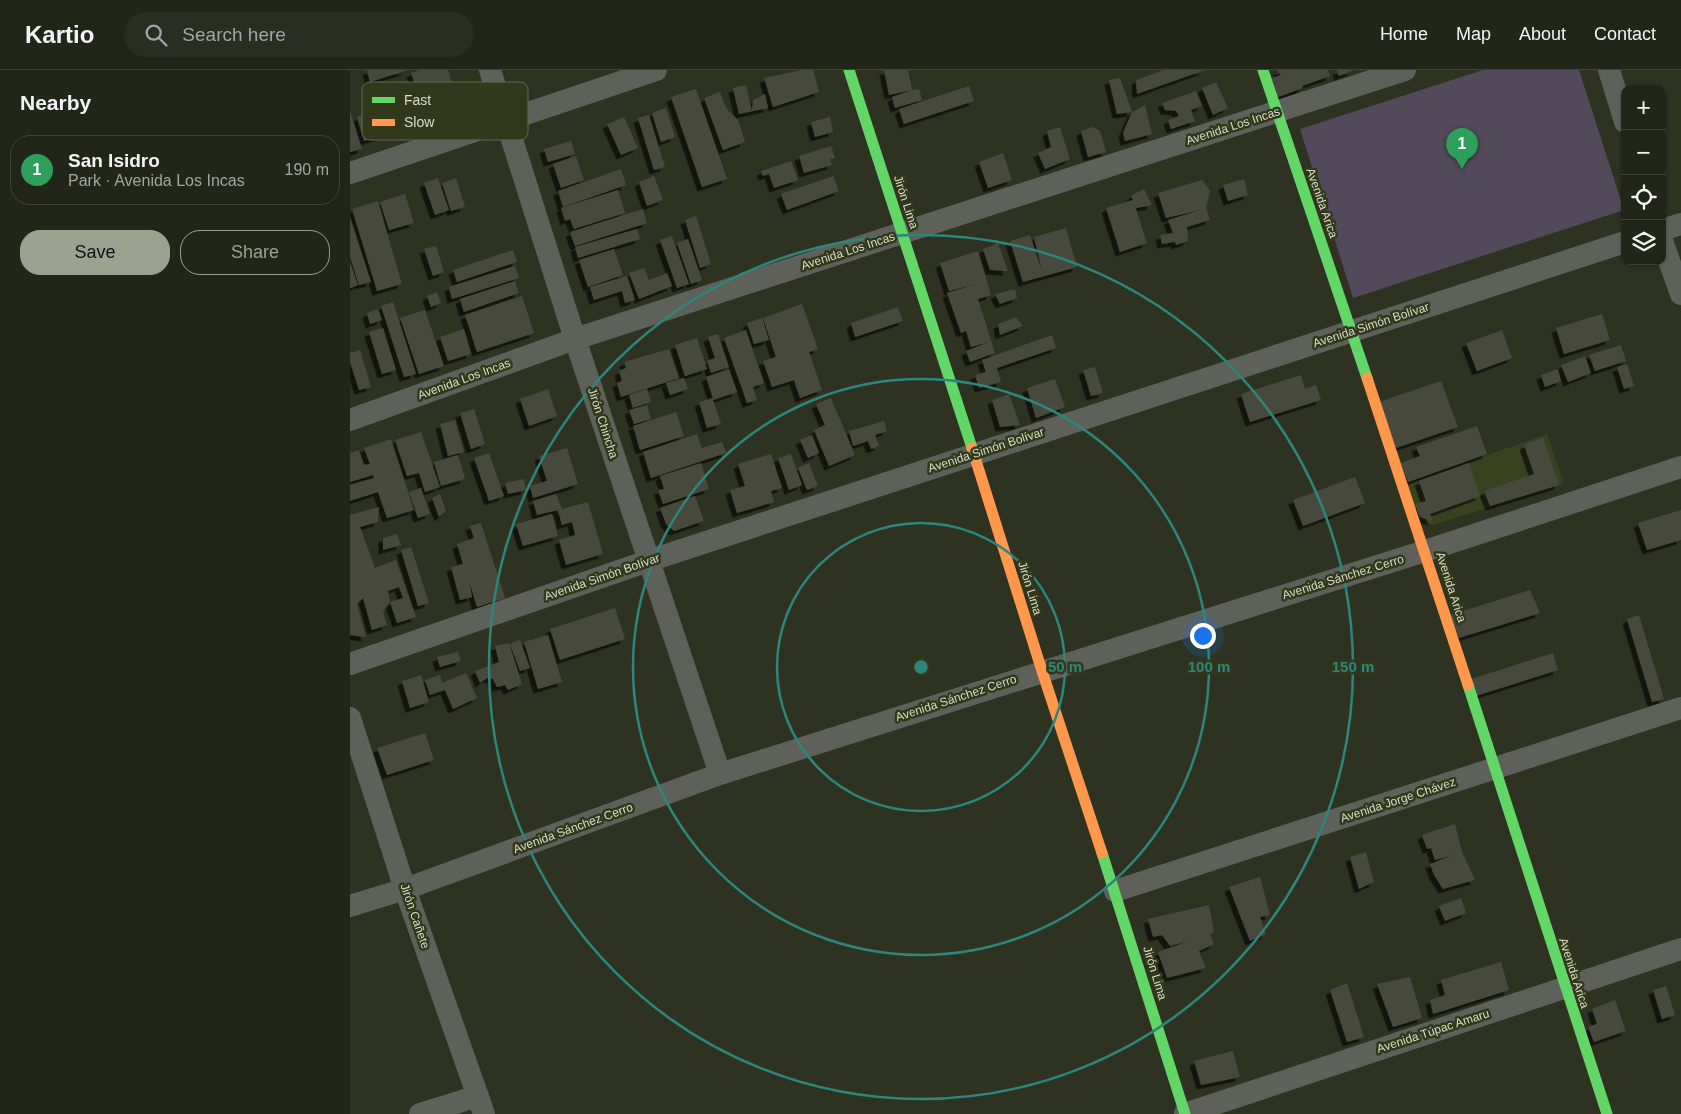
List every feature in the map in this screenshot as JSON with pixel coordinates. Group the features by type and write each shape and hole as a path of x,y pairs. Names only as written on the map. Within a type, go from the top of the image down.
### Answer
{"street":[{"name":"Jirón Chincha","path":"490,70 494,82"},
{"path":"528,113 656,70"},
{"name":"Jirón Lima","path":"849,70 974,454 1042,671 1115,891 1185,1114"},
{"name":"Avenida Arica","path":"1263,70 1265,116 1412,555 1551,992 1606,1114"},
{"name":"Avenida Los Incas","path":"350,420 575,339 1405,70"},
{"path":"1608,70 1621,110"},
{"path":"350,173 447,140"},
{"name":"Jirón Chincha","path":"512,140 575,339 720,774"},
{"path":"1666,229 1681,224"},
{"name":"Avenida Simón Bolívar","path":"350,664 648,560 1621,243"},
{"path":"1666,252 1681,294"},
{"name":"Avenida Sánchez Cerro","path":"350,906 405,889 720,774 1412,555 1681,467"},
{"name":"Avenida Jorge Chávez","path":"1115,891 1681,708"},
{"name":"Jirón Cañete","path":"350,718 405,889 481,1105"},
{"name":"Avenida Túpac Amaru","path":"1185,1114 1681,949"},
{"path":"420,1114 481,1105"}],"shaded area":[{"path":"1483,70 1579,70 1621,201 1621,211 1353,298 1300,129"},
{"path":"1547,434 1564,484 1433,525 1418,520 1406,484"}],"building":[{"path":"367,70 408,70 370,82"},
{"path":"419,70 448,70 451,82 414,82 411,73"},
{"path":"802,70 813,70 819,92 773,107 764,78"},
{"path":"884,70 908,70 912,90 889,95"},
{"path":"1164,70 1205,70 1137,94 1136,80"},
{"path":"1277,70 1328,70 1330,76 1278,97 1272,78 1281,75"},
{"path":"1337,70 1354,70 1339,76"},
{"path":"1120,78 1132,112 1117,114 1109,80"},
{"path":"1216,82 1228,108 1213,115 1202,88"},
{"path":"746,85 752,111 753,100 765,94 768,108 739,114 733,88"},
{"path":"969,86 974,101 904,124 899,109"},
{"path":"696,89 727,179 702,187 671,97"},
{"path":"919,89 922,100 895,108 892,97"},
{"path":"1196,91 1202,106 1191,110 1195,121 1171,129 1168,120 1179,116 1176,111 1165,110 1162,103"},
{"path":"720,92 726,108 738,120 745,142 723,150 704,98"},
{"path":"1145,105 1152,134 1125,141 1123,133 1132,112"},
{"path":"666,108 675,137 661,142 652,113"},
{"path":"350,111 362,149 350,152"},
{"path":"362,115 362,134 357,117"},
{"path":"649,115 665,167 654,170 638,118"},
{"path":"624,117 638,148 621,155 607,124"},
{"path":"830,117 833,132 815,137 811,122"},
{"path":"1060,127 1070,159 1045,169 1038,153 1051,147 1047,131"},
{"path":"1093,127 1100,131 1106,152 1088,157 1081,131"},
{"path":"571,141 575,154 548,162 544,149"},
{"path":"831,146 835,158 830,159 832,165 804,173 799,156"},
{"path":"1003,153 1012,180 988,188 979,162"},
{"path":"576,156 584,180 561,188 553,164"},
{"path":"791,161 798,180 774,188 769,174 763,176 761,171"},
{"path":"621,169 626,185 563,207 558,191"},
{"path":"654,176 663,200 647,206 639,182"},
{"path":"833,176 839,191 787,210 781,194"},
{"path":"438,178 449,210 435,215 424,183"},
{"path":"456,178 465,207 451,211 442,183"},
{"path":"1244,179 1248,195 1228,201 1223,185"},
{"path":"1202,180 1210,191 1206,208 1210,220 1187,227 1188,241 1176,245 1175,242 1162,244 1160,235 1173,233 1168,220 1201,210 1166,218 1158,193"},
{"path":"1144,189 1152,205 1136,208 1134,203 1147,243 1120,252 1106,208 1133,200 1131,196"},
{"path":"618,190 625,213 574,229 570,219 565,221 561,208"},
{"path":"405,194 414,223 389,230 380,202"},
{"path":"378,201 402,284 377,291 352,209"},
{"path":"643,209 647,223 575,246 570,232"},
{"path":"696,216 711,264 700,268 685,220"},
{"path":"350,217 371,282 359,285 350,257"},
{"path":"1066,228 1077,267 1023,282 1010,241 1030,235 1042,271 1034,237"},
{"path":"637,229 640,239 578,258 575,247"},
{"path":"672,236 689,284 677,288 660,240"},
{"path":"688,239 702,280 691,284 677,243"},
{"path":"998,243 1008,271 990,270 983,249"},
{"path":"436,246 444,272 433,276 424,249"},
{"path":"614,249 623,275 588,287 579,260"},
{"path":"513,250 517,262 457,282 453,270"},
{"path":"978,251 991,295 978,299 995,353 970,362 966,351 989,342 971,347 966,331 961,333 947,293 976,284 949,291 940,263"},
{"path":"350,262 358,285 350,288"},
{"path":"515,266 519,278 452,299 449,287"},
{"path":"644,268 649,280 667,273 672,286 639,299 629,273"},
{"path":"627,276 635,300 625,303 622,291 594,300 590,287"},
{"path":"515,281 519,293 464,312 460,299"},
{"path":"1015,289 1017,298 1000,304 995,294"},
{"path":"437,292 441,303 431,307 427,296"},
{"path":"522,296 534,333 477,352 465,315"},
{"path":"393,302 416,374 404,377 381,306"},
{"path":"802,304 818,349 809,352 822,390 800,398 794,380 772,387 763,361 776,357 763,318"},
{"path":"898,307 903,321 855,337 851,323"},
{"path":"378,309 382,320 370,324 367,313"},
{"path":"425,310 444,366 419,374 400,318"},
{"path":"1602,314 1610,340 1564,354 1556,328"},
{"path":"1016,317 1023,326 1000,335 998,324"},
{"path":"762,318 769,340 754,344 747,323"},
{"path":"383,328 396,370 382,374 369,332"},
{"path":"464,329 471,354 448,361 440,337"},
{"path":"746,330 764,383 753,387 757,400 747,403 724,338"},
{"path":"1502,330 1512,358 1477,371 1466,343"},
{"path":"718,334 729,367 711,373 707,361 715,358 708,337"},
{"path":"1052,335 1056,348 997,368 1001,382 979,388 975,375 986,372 982,360"},
{"path":"697,338 707,369 685,376 675,345"},
{"path":"1621,345 1626,361 1595,371 1589,355"},
{"path":"669,349 679,378 621,397 617,383 622,381 619,371 626,368 624,362"},
{"path":"360,350 371,387 359,390 350,362 350,353"},
{"path":"1585,356 1591,373 1568,382 1561,365"},
{"path":"1627,364 1634,386 1624,389 1617,367"},
{"path":"1095,367 1103,393 1091,396 1083,370"},
{"path":"729,369 737,392 713,400 721,424 707,428 699,402 713,398 706,377"},
{"path":"1558,369 1561,381 1545,387 1541,375"},
{"path":"1301,375 1305,389 1316,385 1321,400 1250,422 1241,394"},
{"path":"684,378 688,389 670,395 666,383"},
{"path":"1055,379 1065,407 1036,418 1027,388"},
{"path":"1441,381 1458,427 1396,448 1379,402"},
{"path":"548,389 557,416 529,426 520,399"},
{"path":"647,389 651,402 633,408 629,395"},
{"path":"1009,394 1020,425 1000,427 992,400"},
{"path":"831,398 855,455 829,466 814,430 825,425 816,404"},
{"path":"647,405 651,419 634,424 629,410"},
{"path":"474,409 485,444 471,449 460,413"},
{"path":"676,412 684,436 640,450 633,426"},
{"path":"455,420 464,452 448,456 440,424"},
{"path":"884,421 887,431 875,435 879,446 871,449 868,441 853,446 849,431"},
{"path":"1477,426 1487,454 1408,482 1401,463 1420,456 1416,447"},
{"path":"421,432 440,487 425,492 419,473 407,476 395,440"},
{"path":"697,434 702,448 722,442 726,453 651,478 643,452"},
{"path":"812,435 819,453 808,458 800,440"},
{"path":"1543,438 1559,485 1490,506 1484,491 1534,474 1524,445"},
{"path":"391,439 414,510 387,518 378,492 350,501 350,485 374,478 373,475 350,482 350,453 359,450 364,465 370,464 364,448"},
{"path":"567,448 578,484 533,498 530,486 547,481 539,456"},
{"path":"489,453 504,496 489,501 474,458"},
{"path":"771,454 782,488 771,491 774,502 737,513 730,490 745,486 738,464"},
{"path":"791,454 802,485 789,490 778,458"},
{"path":"458,455 465,479 441,486 434,462"},
{"path":"701,463 709,489 663,504 658,490 664,489 660,476"},
{"path":"809,463 818,486 807,490 798,468"},
{"path":"1469,463 1480,496 1430,514 1433,521 1420,517 1415,504 1426,501 1419,481"},
{"path":"1355,477 1365,503 1303,526 1293,500"},
{"path":"524,479 526,490 508,494 505,483"},
{"path":"421,488 430,514 418,518 409,492"},
{"path":"440,494 446,511 439,517 432,498"},
{"path":"556,494 562,509 588,502 603,554 566,565 559,540 575,535 572,522 562,525 558,510 537,515 533,501"},
{"path":"695,496 704,521 674,531 666,524 660,508"},
{"path":"379,507 378,522 360,527 375,568 396,560 416,617 397,623 390,602 383,612 387,625 372,630 363,598 357,604 366,637 350,635 350,515","holes":["399,587 403,598 390,602 388,591"]},
{"path":"1681,510 1681,540 1647,550 1638,523"},
{"path":"552,514 558,536 523,546 516,524"},
{"path":"481,523 505,598 477,607 469,581 472,597 460,600 451,567 463,564 457,544 474,538 470,526"},
{"path":"397,534 401,545 383,550 383,538"},
{"path":"411,547 429,603 418,606 401,550"},
{"path":"1530,590 1540,613 1459,638 1450,615"},
{"path":"615,608 625,639 560,660 550,629"},
{"path":"1639,615 1664,699 1652,702 1627,619"},
{"path":"548,635 562,682 538,689 524,642"},
{"path":"520,640 530,668 520,671 510,644"},
{"path":"509,643 522,684 508,690 505,685 497,687 493,679 487,678 480,683 475,671 499,662 495,646"},
{"path":"458,652 461,661 440,667 437,657"},
{"path":"1553,653 1558,670 1476,696 1471,679"},
{"path":"466,673 477,698 453,709 445,690 430,695 425,680 440,675 442,683"},
{"path":"421,675 429,702 410,708 402,681"},
{"path":"425,733 434,760 387,775 377,748"},
{"path":"1455,824 1462,852 1475,880 1443,889 1434,875 1430,864 1453,855 1435,860 1431,848 1427,849 1422,835"},
{"path":"1366,852 1374,882 1359,889 1350,857"},
{"path":"1260,877 1270,915 1260,917 1266,934 1250,941 1229,887"},
{"path":"1461,898 1466,913 1445,921 1439,906"},
{"path":"1209,905 1214,932 1210,934 1214,944 1199,951 1206,968 1167,978 1158,952 1189,941 1170,946 1162,935 1153,937 1148,919"},
{"path":"1501,962 1509,990 1433,1014 1430,1000 1445,995 1441,980"},
{"path":"1410,977 1422,1018 1393,1027 1377,984"},
{"path":"1347,983 1364,1037 1347,1042 1330,990"},
{"path":"1666,986 1675,1015 1662,1019 1653,990"},
{"path":"1615,1000 1626,1031 1594,1042 1588,1027 1597,1024 1592,1009"},
{"path":"1233,1051 1240,1077 1201,1085 1194,1061"}],"traffic: fast":[{"path":"849,70 972,448"},
{"path":"1263,70 1367,378"},
{"path":"1468,685 1607,1114"},
{"path":"1102,853 1185,1114"}],"traffic: slow":[{"path":"1367,378 1468,685"},
{"path":"972,448 1042,671 1102,853"}],"place":[{"name":"San Isidro","path":"1462,169"}]}
